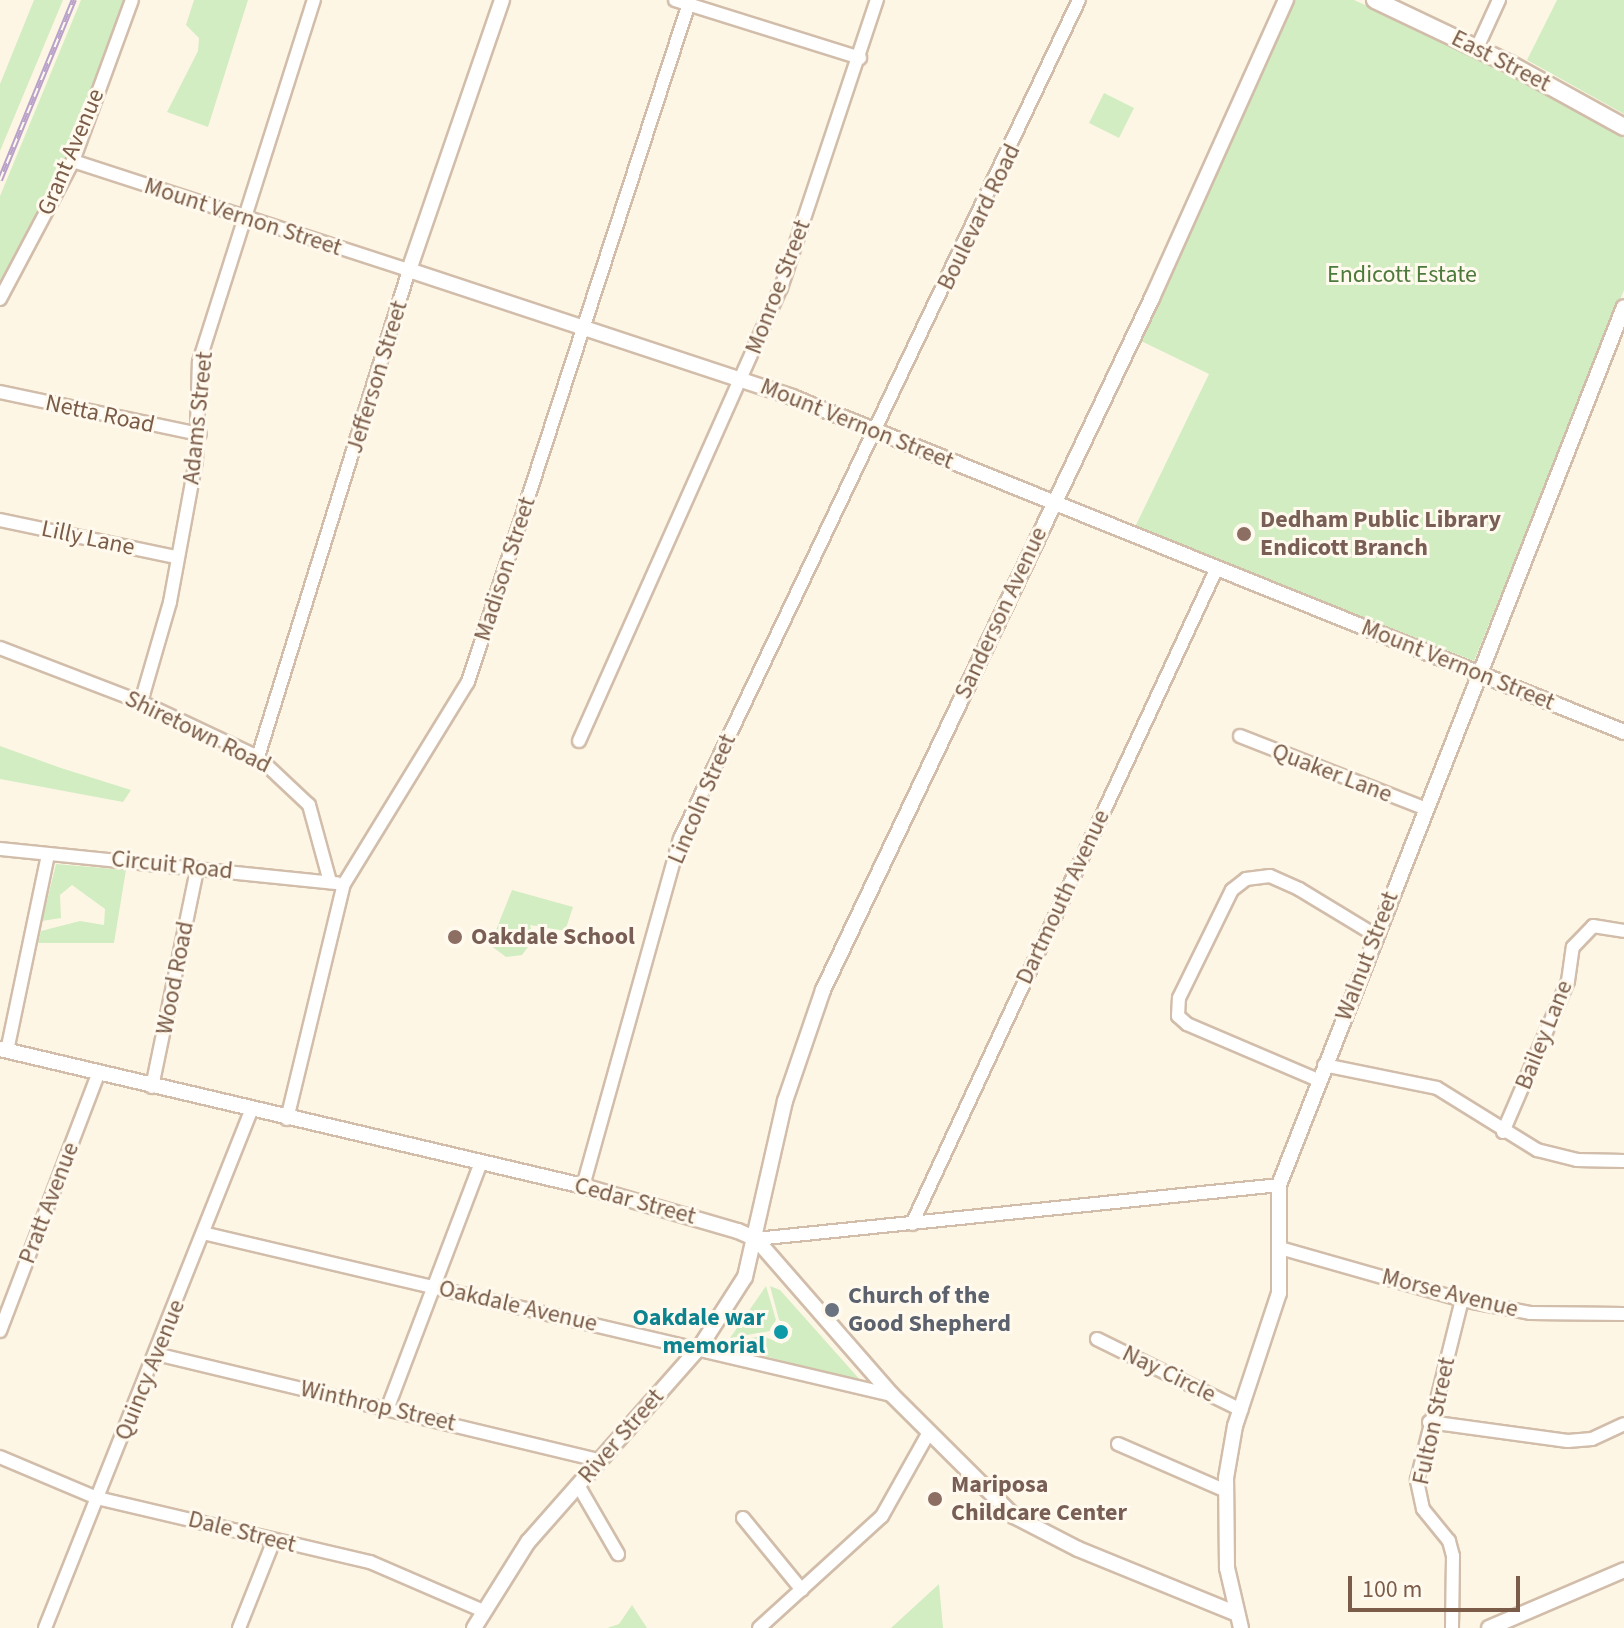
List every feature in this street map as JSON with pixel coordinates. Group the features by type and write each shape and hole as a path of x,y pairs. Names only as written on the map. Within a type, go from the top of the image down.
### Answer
{"main road":[{"name":"East Street","path":"1381,1 1477,48 1624,127"}],"street":[{"name":"Grant Avenue","path":"0,299 73,161 132,0"},
{"name":"Adams Street","path":"141,702 170,602 200,434 199,362 314,0"},
{"name":"Jefferson Street","path":"258,757 409,270 502,0"},
{"path":"675,0 860,58"},
{"name":"Monroe Street","path":"579,741 781,288 877,0"},
{"name":"Boulevard Road","path":"874,432 1079,0"},
{"name":"Sanderson Avenue","path":"756,1239 760,1195 801,1044 1052,500 1152,298 1286,0"},
{"path":"1477,48 1499,0"},
{"name":"Madison Street","path":"287,1119 344,884 468,682 689,2"},
{"name":"Mount Vernon Street","path":"73,161 742,379 1052,500 1216,570 1624,732"},
{"name":"Walnut Street","path":"1239,1621 1227,1568 1226,1491 1241,1410 1270,1328 1280,1248 1279,1185 1476,673 1624,307"},
{"name":"Netta Road","path":"0,392 200,434"},
{"name":"Lincoln Street","path":"583,1186 680,839 874,432"},
{"name":"Lilly Lane","path":"0,520 176,557"},
{"name":"Dartmouth Avenue","path":"912,1224 1216,570"},
{"name":"Shiretown Road","path":"0,648 141,702 258,757 309,805 330,882"},
{"name":"Quaker Lane","path":"1240,736 1424,808"},
{"name":"Circuit Road","path":"0,849 344,884"},
{"path":"3,1050 48,854"},
{"name":"Wood Road","path":"152,1087 197,869"},
{"path":"1318,1080 1187,1024 1178,1016 1179,998 1232,890 1246,879 1270,876 1299,889 1375,935"},
{"name":"Bailey Lane","path":"1503,1132 1558,1007 1573,947 1593,926 1624,931"},
{"name":"Cedar Street","path":"3,1050 480,1165 583,1186 756,1239 1279,1185"},
{"path":"1324,1065 1437,1088 1503,1132 1537,1150 1577,1160 1624,1161"},
{"name":"Pratt Avenue","path":"0,1331 98,1075"},
{"name":"Quincy Avenue","path":"45,1628 207,1234 251,1111"},
{"path":"388,1407 480,1165"},
{"name":"Oakdale Avenue","path":"207,1234 700,1347 892,1395"},
{"path":"756,1239 928,1434 1014,1516 1078,1549 1239,1621"},
{"name":"River Street","path":"474,1628 528,1542 700,1347 745,1277 756,1239"},
{"name":"Morse Avenue","path":"1280,1248 1462,1300 1530,1313 1624,1314"},
{"name":"Fulton Street","path":"1452,1628 1453,1556 1449,1541 1423,1509 1417,1480 1429,1422 1462,1300"},
{"name":"Nay Circle","path":"1097,1339 1241,1410"},
{"name":"Winthrop Street","path":"156,1354 388,1407 599,1460"},
{"path":"1429,1422 1568,1441 1600,1437 1624,1424"},
{"path":"759,1628 888,1509 928,1434"},
{"path":"1118,1444 1226,1491"},
{"name":"Dale Street","path":"0,1457 97,1498 370,1562 483,1611"},
{"path":"578,1485 618,1554"},
{"path":"743,1518 802,1590"},
{"path":"239,1628 274,1540"},
{"path":"1489,1628 1624,1570"}],"green space":[{"path":"34,0 63,0 0,151 0,84"},
{"path":"81,0 125,0 66,156 0,281 0,196"},
{"path":"194,0 248,0 208,127 167,112 198,51 199,38 186,25"},
{"name":"Endicott Estate","path":"1294,0 1354,0 1494,64 1624,138 1624,290 1474,661 1135,527 1209,374 1139,340"},
{"path":"1557,0 1624,0 1624,114 1527,60"},
{"path":"1104,93 1134,108 1119,138 1089,123"},
{"path":"0,746 131,790 123,802 0,779"},
{"path":"56,864 126,870 114,943 38,943 41,931 80,921 104,925 105,909 72,885 60,895 61,918 42,921"},
{"path":"512,890 573,907 565,931 530,925 534,939 522,955 506,957 490,945"},
{"path":"766,1286 776,1320 770,1331 730,1338"},
{"path":"770,1286 780,1290 862,1382 735,1348 731,1341 763,1336 782,1344 793,1329 779,1320"},
{"path":"939,1584 943,1628 891,1628"},
{"path":"632,1605 647,1628 607,1628 619,1624"}],"railway":[{"path":"0,180 74,0"}],"place":[{"name":"Dedham Public Library Endicott Branch","path":"1244,534"},
{"name":"Oakdale School","path":"455,937"},
{"name":"Church of the Good Shepherd","path":"832,1310"},
{"name":"Oakdale war memorial","path":"781,1332"},
{"name":"Mariposa Childcare Center","path":"935,1499"}]}
